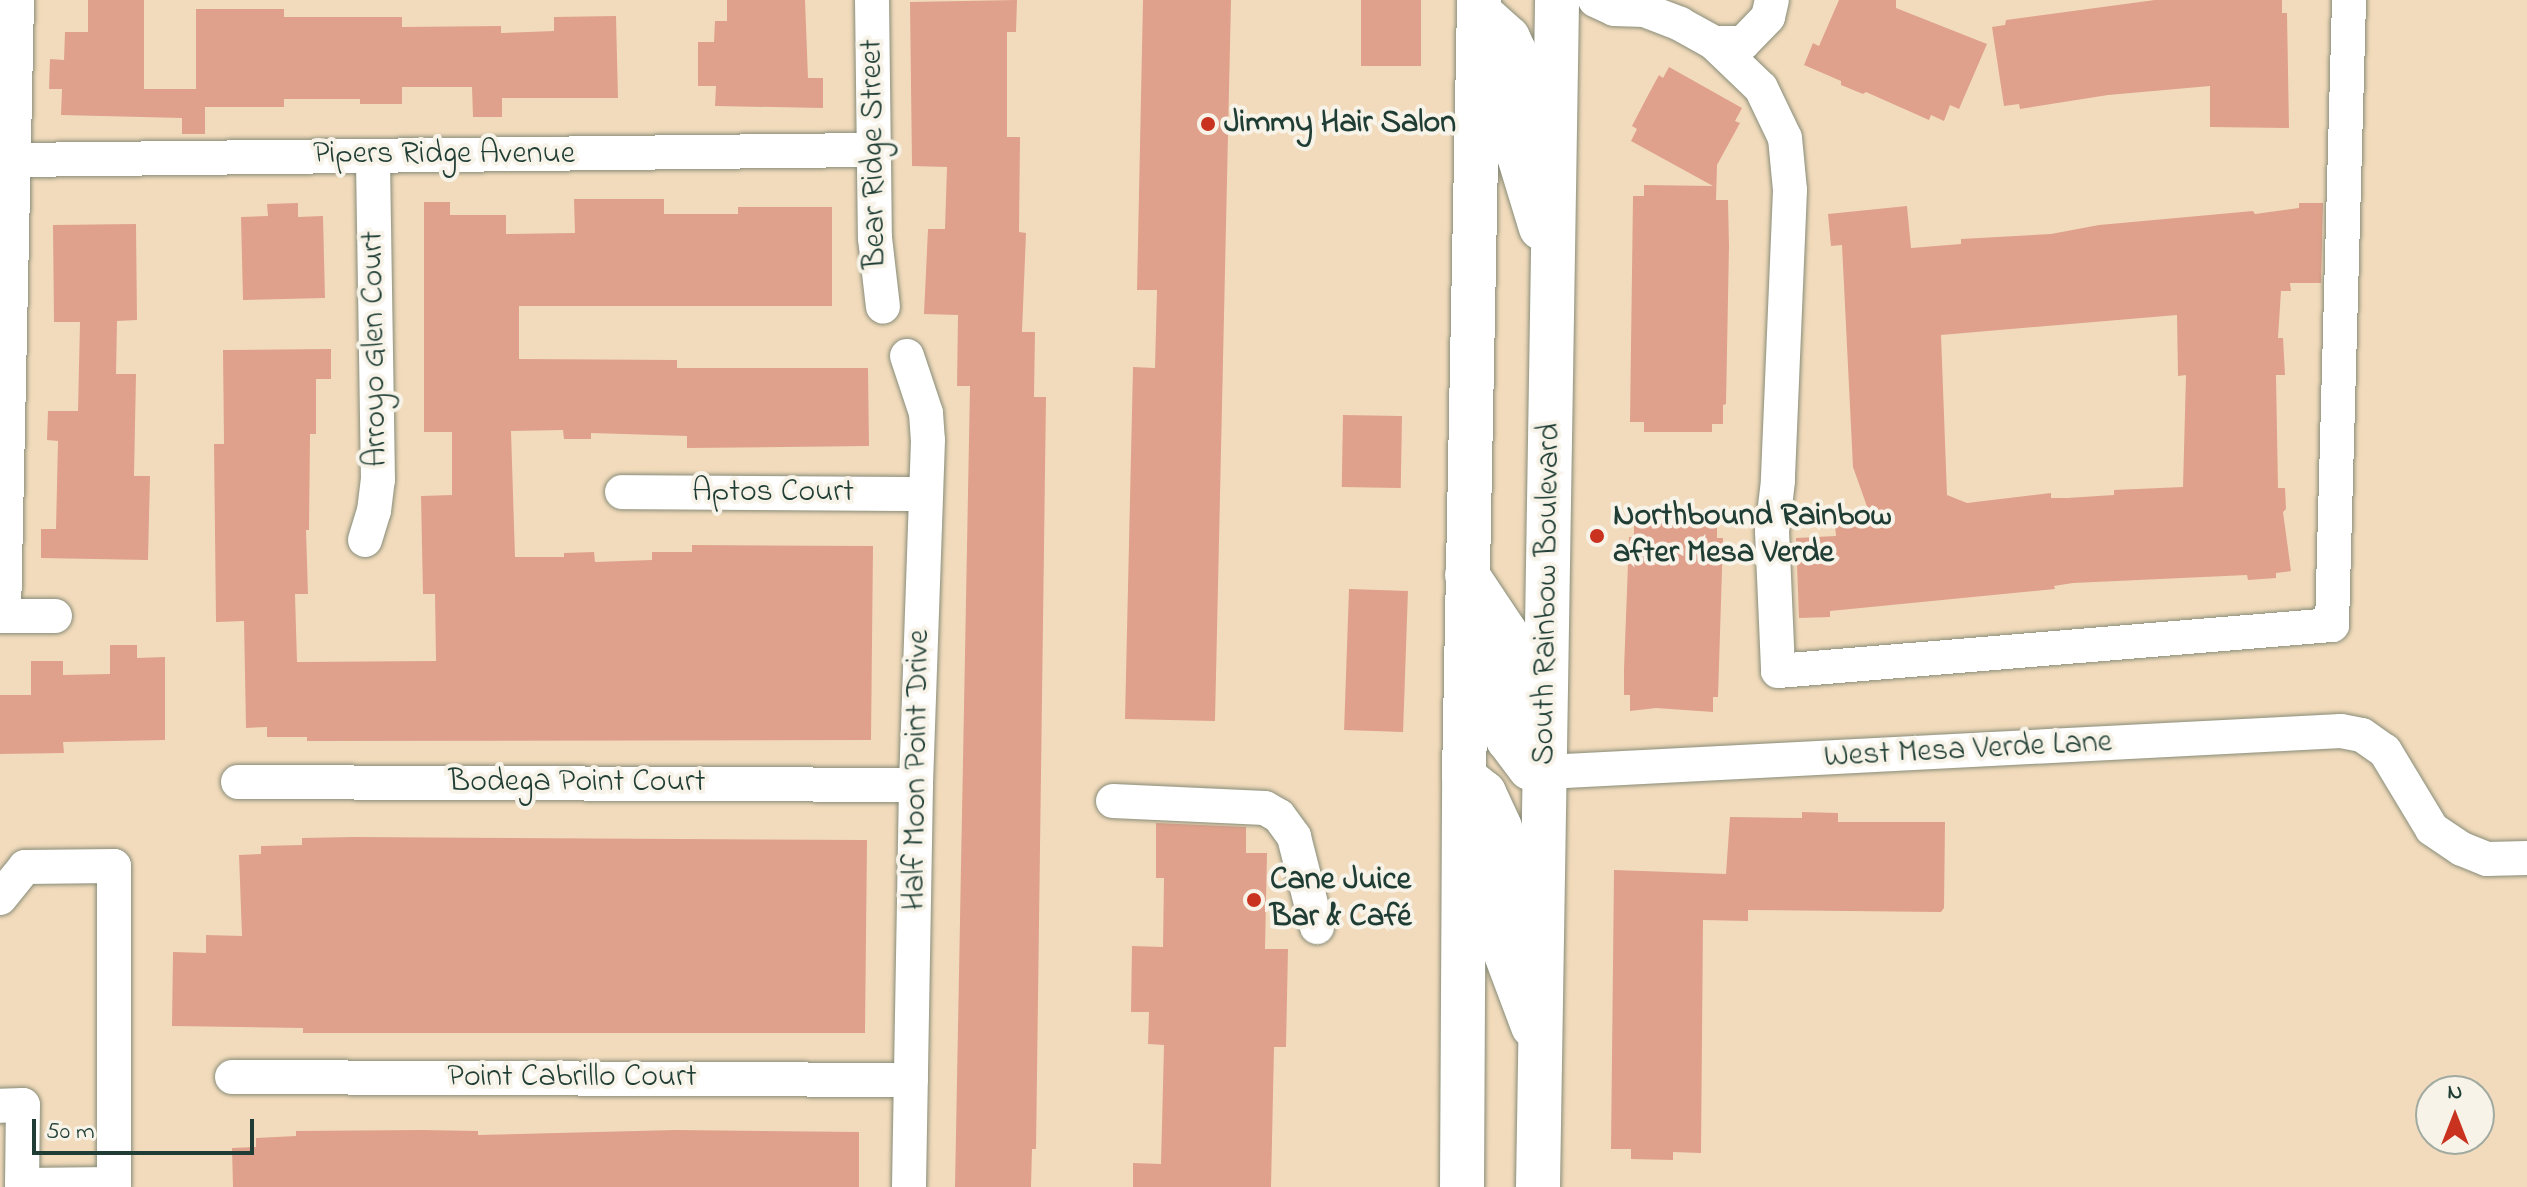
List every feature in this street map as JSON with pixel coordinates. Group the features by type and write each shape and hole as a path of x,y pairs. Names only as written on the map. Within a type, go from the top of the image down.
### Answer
{"main road":[{"name":"South Rainbow Boulevard","path":"1538,1187 1557,0"},
{"path":"1479,6 1508,38 1514,51 1518,69 1519,156 1552,264"},
{"path":"1462,1187 1464,777 1479,6"},
{"path":"1467,575 1505,632 1503,719 1508,739 1530,768 1546,772"},
{"path":"1464,777 1484,793 1498,819 1501,941 1541,1047"}],"street":[{"path":"17,0 2,616 55,616"},
{"name":"Bear Ridge Street","path":"872,0 875,238 883,307"},
{"path":"1595,0 1614,9 1644,10 1680,24 1714,43 1761,88 1785,138 1790,190 1778,481 1772,531 1778,671 2332,625 2349,0"},
{"path":"1714,43 1743,43 1768,17 1772,0"},
{"name":"Pipers Ridge Avenue","path":"14,160 874,150"},
{"name":"Arroyo Glen Court","path":"365,540 374,511 378,480 373,156"},
{"name":"Half Moon Point Drive","path":"907,356 926,413 909,1187"},
{"name":"Aptos Court","path":"622,492 925,494"},
{"name":"West Mesa Verde Lane","path":"1546,772 2341,731 2362,735 2385,751 2432,829 2462,849 2487,859 2527,858"},
{"name":"Bodega Point Court","path":"238,782 916,785"},
{"path":"1113,801 1265,808 1279,816 1294,837 1317,927"},
{"path":"0,898 25,867 114,866 114,1184 22,1185 23,1105 0,1106"},
{"name":"Point Cabrillo Court","path":"232,1077 911,1080"}],"building":[{"path":"88,0 144,0 144,89 196,89 196,9 284,9 284,17 402,17 402,27 501,26 501,33 554,31 554,17 616,16 618,98 502,98 502,117 473,117 472,87 402,87 402,104 360,104 360,99 284,99 284,107 205,107 205,134 182,134 182,118 61,115 62,89 49,89 50,59 64,60 65,32 88,32"},
{"path":"727,0 805,0 808,78 823,78 823,108 715,106 716,86 698,86 698,42 714,42 715,21 727,21"},
{"path":"1017,0 1016,32 1007,32 1007,137 1020,137 1019,232 1026,233 1022,332 1035,332 1034,397 1046,397 1036,1149 1032,1149 1031,1187 955,1187 970,386 957,386 958,315 924,314 928,229 945,229 947,167 912,166 910,2"},
{"path":"1143,0 1231,0 1215,721 1125,719 1133,367 1155,368 1157,290 1137,290"},
{"path":"1361,0 1421,0 1421,66 1361,66"},
{"path":"1839,0 1896,0 1896,8 1987,44 1959,109 1950,105 1944,121 1931,115 1929,120 1866,92 1863,94 1841,85 1841,81 1804,65 1813,43 1819,46"},
{"path":"2155,0 2282,0 2282,13 2287,13 2289,128 2210,127 2210,86 2108,95 2020,109 2019,104 2004,106 1992,27 2005,25 2006,20"},
{"path":"1669,67 1742,108 1735,121 1740,123 1717,165 1716,200 1728,200 1729,246 1726,404 1723,405 1723,424 1712,424 1712,432 1644,432 1644,422 1630,422 1633,196 1644,196 1644,185 1713,186 1631,141 1637,129 1632,126 1659,75 1663,78"},
{"path":"574,199 664,199 664,214 738,214 738,207 832,207 832,306 519,306 519,359 677,360 677,368 868,368 869,446 687,448 687,436 591,433 591,439 564,439 563,430 511,431 515,557 564,557 564,553 594,552 595,562 652,560 652,552 692,552 692,545 873,546 871,740 307,741 307,737 267,737 267,727 246,728 244,621 216,622 214,444 224,444 223,350 331,349 331,379 316,379 316,434 310,434 309,530 306,530 308,594 295,594 297,662 436,661 435,594 423,594 421,496 452,495 452,432 424,432 424,202 450,202 450,215 506,215 506,234 575,233"},
{"path":"298,203 298,217 323,216 325,298 243,300 241,217 268,216 267,204"},
{"path":"2299,203 2323,203 2321,283 2290,283 2291,291 2281,291 2278,338 2283,338 2285,375 2276,375 2278,488 2285,488 2286,509 2283,512 2291,571 2276,573 2276,578 2248,580 2247,575 2073,583 2054,586 2055,589 1830,611 1830,617 1799,618 1796,538 1836,536 1835,526 1848,525 1847,514 1869,512 1853,467 1842,245 1831,246 1828,214 1907,206 1911,248 1961,244 1961,239 2051,234 2099,225 2299,208","holes":["2177,315 2178,376 2186,375 2183,487 2114,490 2114,495 2067,498 2051,498 2051,493 1967,503 1947,495 1941,335"]},
{"path":"136,224 137,320 117,321 116,374 136,374 134,476 150,476 148,560 41,558 41,529 56,529 58,441 47,440 48,411 78,411 80,322 54,322 53,225"},
{"path":"1343,415 1402,416 1401,488 1342,487"},
{"path":"1634,522 1717,523 1717,538 1723,538 1718,697 1713,697 1713,712 1656,708 1630,711 1630,695 1624,695 1624,669 1629,537 1634,537"},
{"path":"1349,589 1408,591 1403,732 1344,730"},
{"path":"110,645 137,645 137,658 165,657 165,740 63,742 64,753 0,754 0,695 31,695 31,661 63,661 63,675 110,674"},
{"path":"1802,812 1838,813 1838,822 1945,822 1944,908 1941,912 1748,910 1748,921 1703,920 1701,1153 1673,1152 1673,1160 1631,1159 1631,1149 1611,1149 1614,870 1726,874 1730,817 1802,818"},
{"path":"1156,823 1246,827 1246,853 1267,853 1265,949 1288,949 1286,1047 1274,1047 1271,1187 1133,1187 1133,1163 1161,1164 1164,1045 1148,1044 1149,1012 1131,1012 1132,946 1163,947 1164,878 1156,878"},
{"path":"302,838 867,840 865,1033 303,1033 303,1028 172,1026 173,952 206,953 206,935 242,936 239,855 261,854 261,846 302,845"},
{"path":"676,1130 859,1132 859,1187 233,1187 232,1148 256,1147 256,1138 296,1136 296,1131 478,1131 478,1135"}],"place":[{"name":"Jimmy Hair Salon","path":"1208,124"},
{"name":"Northbound Rainbow after Mesa Verde","path":"1597,536"},
{"name":"Cane Juice Bar & Café","path":"1254,900"}]}
